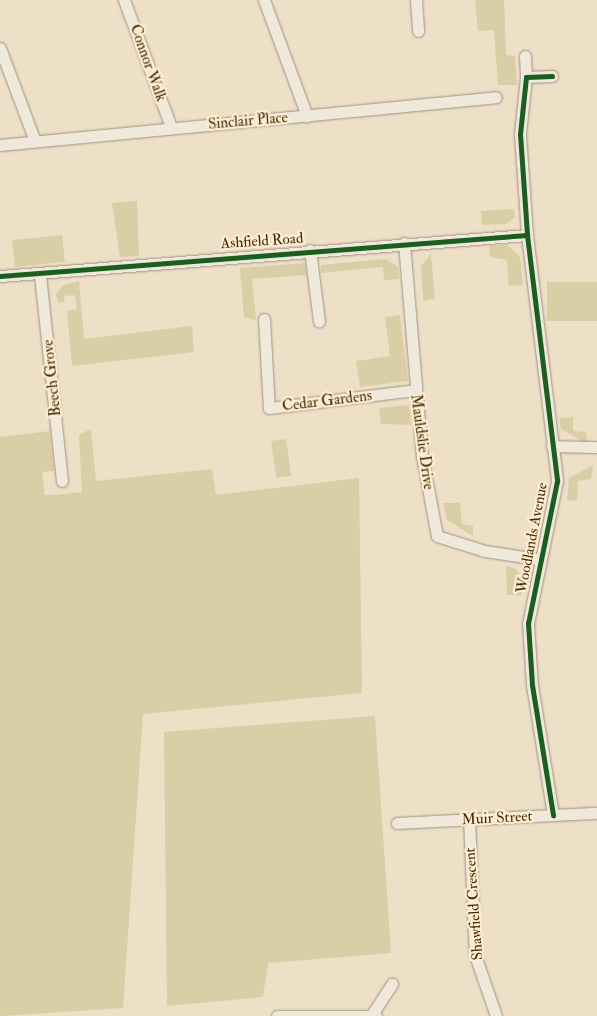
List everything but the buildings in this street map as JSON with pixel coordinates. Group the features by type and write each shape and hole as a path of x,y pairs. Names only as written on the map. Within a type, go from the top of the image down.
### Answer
{"street":[{"name":"Connor Walk","path":"124,0 171,127"},
{"path":"264,0 307,116"},
{"path":"416,0 418,31"},
{"path":"0,48 34,141"},
{"name":"Woodlands Avenue","path":"524,56 526,77 520,151 527,235 557,481 538,559 528,623 532,685 553,815"},
{"path":"526,77 552,76"},
{"name":"Sinclair Place","path":"0,144 496,97"},
{"name":"Ashfield Road","path":"0,276 40,275 310,250 527,235"},
{"name":"Mauldslie Drive","path":"404,243 415,390 437,536 538,559"},
{"path":"310,250 319,321"},
{"name":"Beech Grove","path":"40,275 62,481"},
{"name":"Cedar Gardens","path":"264,319 269,408 415,390"},
{"path":"552,446 597,447"},
{"name":"Muir Street","path":"397,823 597,813"},
{"name":"Shawfield Crescent","path":"469,819 475,955 496,1016"},
{"path":"277,1016 374,1014 392,984"}],"shaded area":[{"path":"475,0 504,0 506,55 515,56 517,85 498,85 494,30 478,31"},
{"path":"137,201 139,256 120,257 112,203"},
{"path":"514,209 515,217 506,224 482,225 481,211"},
{"path":"62,235 65,262 15,267 12,240"},
{"path":"507,245 520,257 523,285 509,286 507,260 490,257 489,246"},
{"path":"431,254 435,299 423,301 421,266"},
{"path":"386,259 398,267 399,279 384,280 383,267 321,273 321,265"},
{"path":"305,263 306,275 252,279 256,320 244,317 240,268"},
{"path":"79,281 84,339 192,326 194,352 72,366 67,311 77,309 75,295 64,296 65,302 58,303 56,294 63,285"},
{"path":"547,282 597,282 597,321 547,321"},
{"path":"400,315 408,381 360,387 356,361 390,356 385,317"},
{"path":"409,405 411,425 381,424 379,408"},
{"path":"573,417 573,431 586,432 587,444 561,429 559,418"},
{"path":"91,429 96,481 212,469 216,495 359,478 362,693 143,714 123,1008 0,1016 0,437 50,431 54,471 42,472 45,495 66,494 82,492 79,435"},
{"path":"286,439 291,476 276,478 271,441"},
{"path":"593,465 591,479 578,481 577,500 567,501 569,478"},
{"path":"443,503 460,503 462,524 473,526 473,536 447,520"},
{"path":"506,566 516,569 523,580 522,595 507,595"},
{"path":"375,716 391,953 268,963 263,997 167,1006 164,732"}],"cycle path":[{"path":"552,76 526,77 520,134 527,235 557,481 528,623 532,685 553,815"},
{"path":"0,276 527,235"}]}
